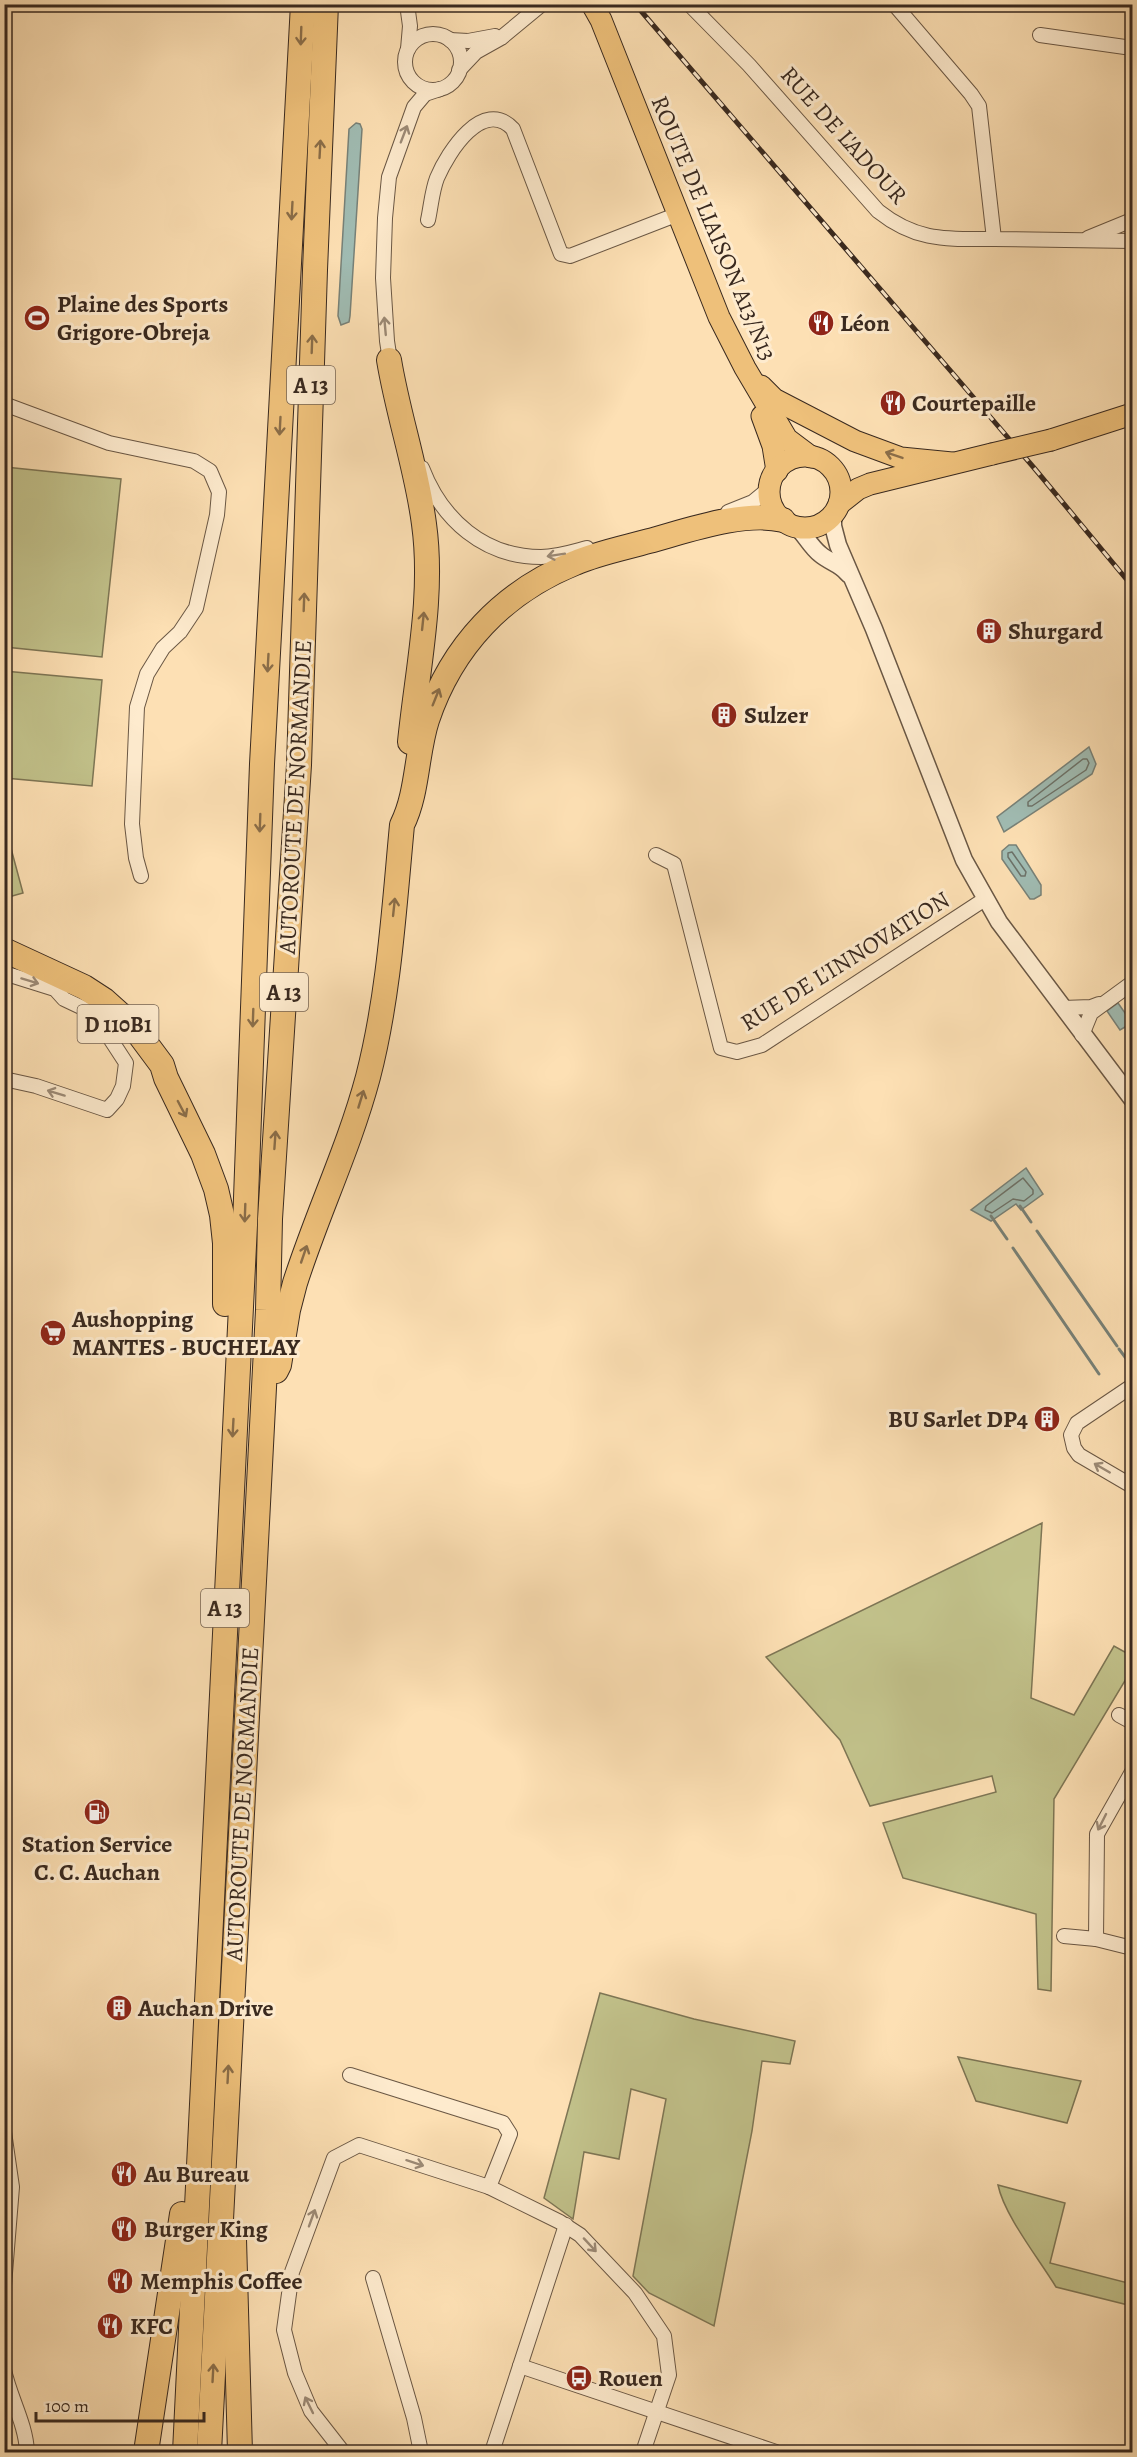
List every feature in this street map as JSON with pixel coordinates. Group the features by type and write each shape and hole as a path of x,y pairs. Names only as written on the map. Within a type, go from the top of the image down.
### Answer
{"highway":[{"name":"AUTOROUTE DE NORMANDIE","path":"185,2452 245,1225 262,764 303,4"},
{"name":"AUTOROUTE DE NORMANDIE","path":"209,2452 270,1219 299,765 326,4"},
{"path":"263,1394 279,1365 295,1283 353,1124 370,1069 384,998 424,614 427,561 420,500 397,406 389,360"},
{"path":"402,825 410,809 427,722 442,683 463,647 498,608 532,584 554,572 598,555 723,523 764,518 790,524"},
{"path":"4,950 84,987 104,1000 133,1026 148,1043 162,1065 166,1078 203,1154 222,1215 225,1243 225,1368 236,1380"},
{"name":"D 110B1","path":"55,989 99,1009 142,1047 166,1078"},
{"path":"226,2111 235,2151 234,2224 240,2452"},
{"path":"146,2452 179,2237 186,2166 200,2137"}],"main road":[{"name":"ROUTE DE LIAISON A13/N13","path":"581,4 590,19 716,334 767,427 776,456 773,479"},
{"name":"ROUTE DE LIAISON A13/N13","path":"592,4 601,20 719,317 745,368 787,439 811,457"},
{"path":"745,368 774,399 855,441 901,458 952,463"},
{"path":"908,473 860,474 830,468 811,457 790,460 773,479 772,508 790,524 819,525 863,486 908,473 1051,440 1132,414"},
{"path":"1094,427 1132,419"},
{"path":"830,468 839,484 836,509"}],"street":[{"path":"409,4 424,28 450,40 468,41 511,30"},
{"path":"409,4 410,33 406,65 412,79 424,88 440,89"},
{"path":"542,4 511,30 470,57 451,83 425,94 414,107 389,177 383,278 389,360 417,454 437,499 446,512 466,531 502,551 543,557 739,509 753,502 773,479"},
{"name":"RUE DE L'ADOUR","path":"689,4 749,65 878,212 896,226 937,237 1132,241"},
{"path":"894,4 979,106 994,239"},
{"path":"408,49 419,38 434,34"},
{"path":"1040,35 1132,48"},
{"path":"450,40 459,51 461,63 459,70"},
{"path":"428,220 437,179 454,147 476,124 493,118 508,123 513,129 561,254 570,256 668,218"},
{"path":"1080,241 1132,220"},
{"path":"4,404 108,443 194,461 210,471 219,492 217,515 196,608 180,632 163,648 147,674 137,707 132,824 136,858 141,876"},
{"path":"836,509 836,538 851,579 874,629 948,825 964,861 999,922 1132,1100"},
{"path":"790,524 809,539 817,552 842,567 851,579"},
{"name":"RUE DE L'INNOVATION","path":"656,855 674,864 721,1048 737,1053 762,1045 985,899"},
{"name":"D 110B1","path":"4,973 55,989"},
{"path":"1082,1035 1091,1013 1132,983"},
{"path":"4,1079 36,1086 107,1110 121,1093 126,1063 122,1054 98,1020 82,1008 64,999 55,989"},
{"path":"1063,1008 1091,1007 1104,1002"},
{"path":"1132,1386 1077,1423 1071,1435 1074,1448 1079,1455 1132,1486"},
{"path":"1119,1714 1132,1722"},
{"path":"1096,1939 1097,1834 1132,1772"},
{"path":"1064,1936 1096,1939 1132,1948"},
{"path":"350,2075 502,2123 510,2134 489,2187"},
{"path":"4,2132 12,2187 4,2285"},
{"path":"343,2452 311,2411 295,2373 284,2330 292,2272 334,2158 359,2145 489,2187 566,2225 580,2235 635,2292 664,2336 669,2375 643,2452"},
{"path":"492,2452 566,2225"},
{"path":"373,2278 414,2418 421,2452"},
{"path":"520,2366 776,2452"},
{"path":"4,2370 21,2419 27,2452"}],"green space":[{"path":"5,467 121,479 102,657 5,647"},
{"path":"4,671 102,680 92,786 5,778"},
{"path":"4,827 23,893 5,898"},
{"path":"1042,1523 1031,1698 1074,1715 1114,1646 1132,1656 1132,1669 1054,1799 1051,1991 1038,1989 1036,1914 903,1878 883,1823 996,1792 992,1776 870,1806 840,1740 766,1657"},
{"path":"600,1993 694,2019 795,2041 790,2064 762,2061 752,2131 714,2326 649,2293 633,2276 666,2099 631,2089 619,2159 584,2152 573,2219 544,2198"},
{"path":"958,2057 1081,2081 1067,2123 976,2101"},
{"path":"998,2185 1065,2203 1050,2263 1132,2284 1132,2306 1056,2287 1007,2210"}],"water":[{"path":"356,123 360,124 362,129 350,316 349,322 341,325 338,316 349,129"},
{"path":"1089,747 1096,764 1092,774 1004,832 997,817"},
{"path":"1009,845 1016,845 1041,885 1041,895 1034,899 1030,899 1002,859 1002,851"},
{"path":"1118,1003 1132,1023 1120,1030 1107,1011"},
{"path":"1026,1168 1043,1194 1021,1210 1016,1204 991,1221 971,1210"}],"waterway":[{"path":"1020,1206 1031,1222"},
{"path":"991,1216 1007,1239"},
{"path":"1037,1231 1117,1346"},
{"path":"1013,1248 1099,1374"},
{"path":"1119,1349 1128,1361"}],"railway":[{"path":"635,4 1035,469 1132,586"}],"place":[{"name":"Plaine des Sports Grigore-Obreja","path":"37,318"},
{"name":"Léon","path":"821,323"},
{"name":"Courtepaille","path":"893,403"},
{"name":"Shurgard","path":"989,631"},
{"name":"Sulzer","path":"724,715"},
{"name":"Aushopping MANTES - BUCHELAY","path":"53,1333"},
{"name":"BU Sarlet DP4","path":"1047,1419"},
{"name":"Station Service C. C. Auchan","path":"97,1812"},
{"name":"Auchan Drive","path":"119,2008"},
{"name":"Au Bureau","path":"124,2174"},
{"name":"Burger King","path":"124,2229"},
{"name":"Memphis Coffee","path":"120,2281"},
{"name":"KFC","path":"110,2326"},
{"name":"Rouen","path":"579,2378"}]}
